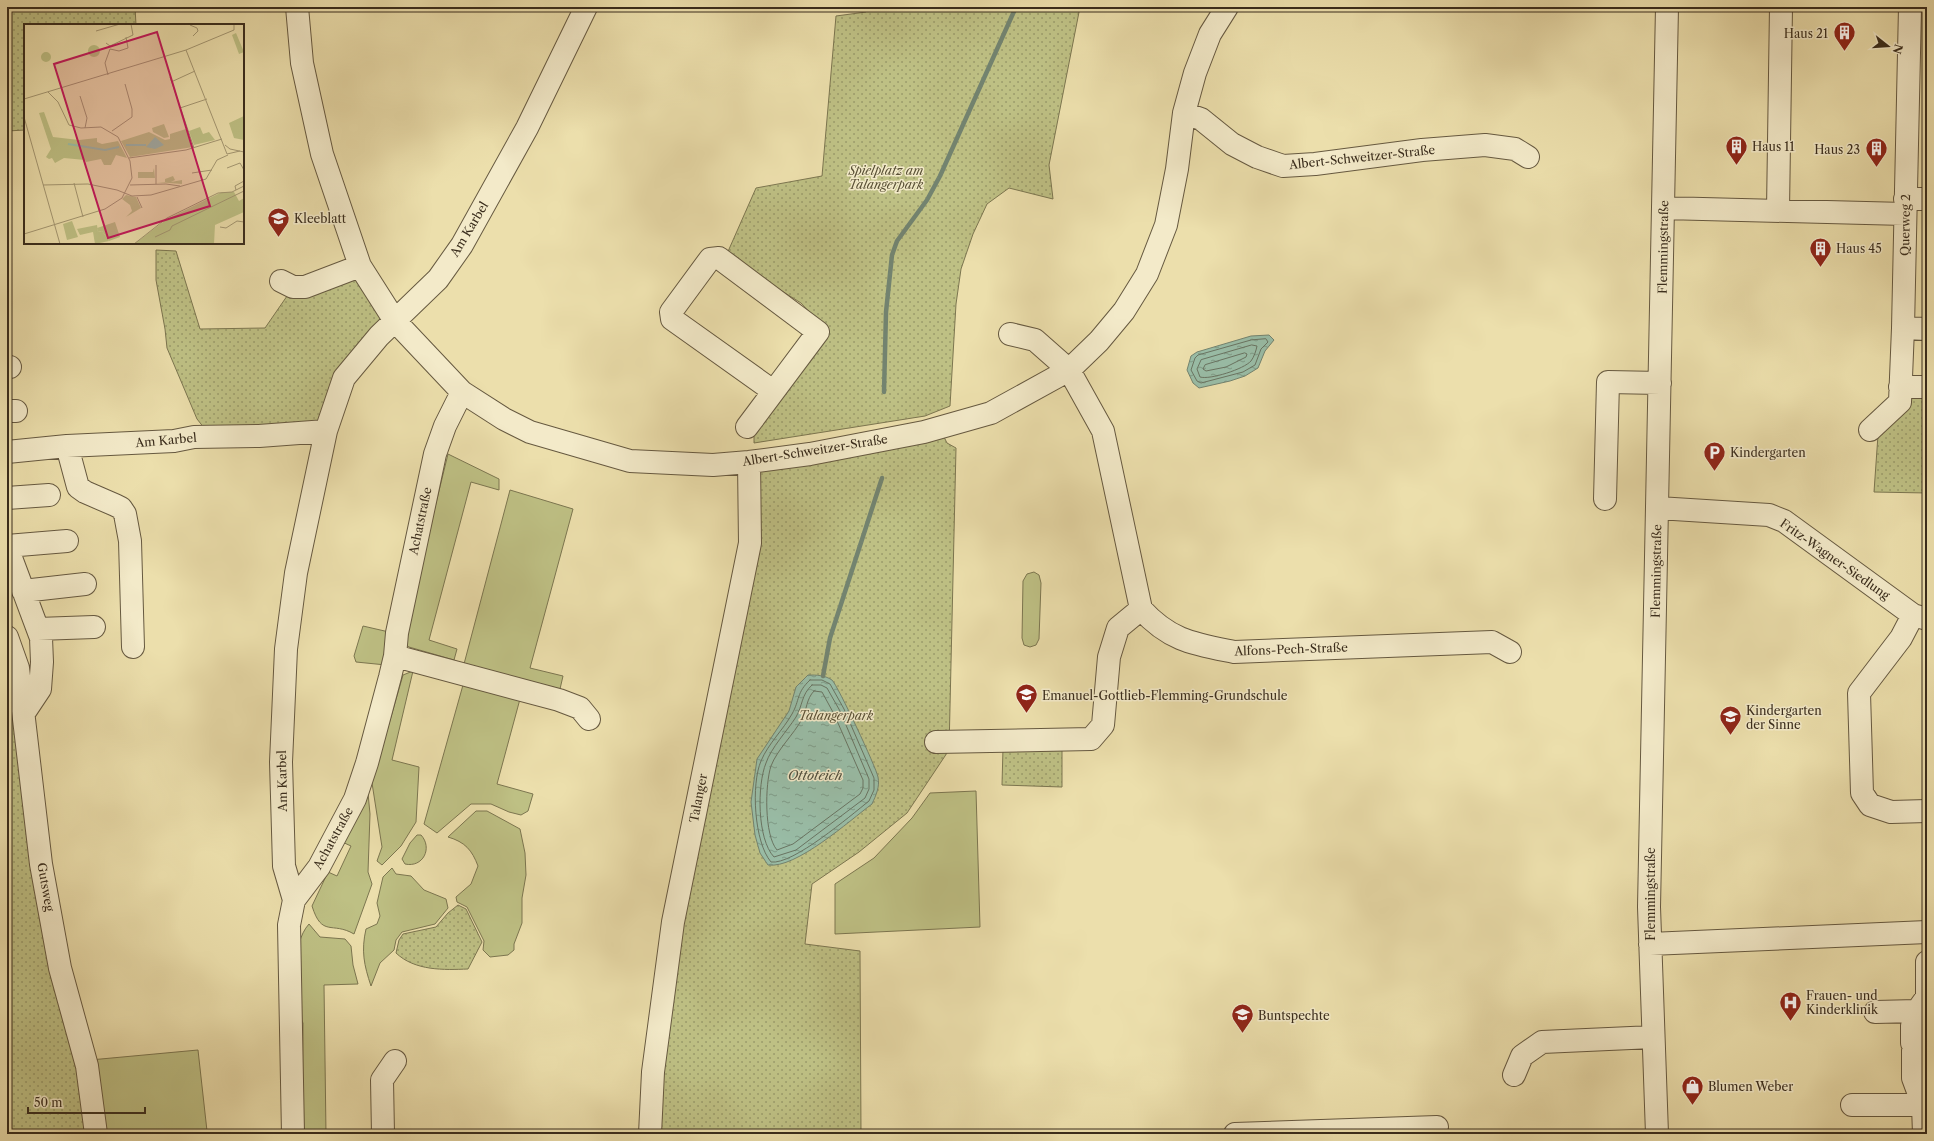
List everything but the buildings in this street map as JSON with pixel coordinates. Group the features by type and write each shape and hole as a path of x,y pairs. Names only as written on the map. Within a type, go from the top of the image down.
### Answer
{"street":[{"name":"Albert-Schweitzer-Straße","path":"297,7 302,63 322,154 360,266 395,321 462,392 504,419 530,432 630,462 713,465 810,454 932,430 991,413 1069,370 1099,341 1124,311 1147,274 1166,225 1177,169 1184,113 1195,73 1210,34 1227,7"},
{"name":"Am Karbel","path":"293,1134 289,925 294,900 284,866 281,762 285,660 296,573 326,430 344,378 395,321 438,279 462,245 527,128 586,7"},
{"name":"Flemmingstraße","path":"1657,1134 1650,944 1667,7"},
{"path":"1778,210 1781,7"},
{"name":"Querweg 2","path":"1870,430 1900,402 1910,7"},
{"name":"Albert-Schweitzer-Straße","path":"1184,113 1200,119 1232,144 1257,157 1283,166 1315,164 1422,150 1485,145 1515,149 1528,157"},
{"path":"1664,208 1778,210 1905,207 1927,199"},
{"path":"746,427 818,332 719,258 710,259 671,312 672,319 773,391"},
{"path":"281,281 293,287 305,287 360,266"},
{"path":"1903,328 1927,329"},
{"path":"936,742 1091,739 1103,725 1109,657 1118,628 1141,609 1103,431 1069,370 1036,340 1010,334"},
{"path":"1605,499 1608,382 1660,383"},
{"path":"1900,387 1927,387"},
{"name":"Achatstraße","path":"294,900 319,867 355,799 367,763 396,656 397,633 434,454 445,426 462,392"},
{"name":"Am Karbel","path":"7,452 67,446 174,441 194,437 260,436 326,430"},
{"path":"67,446 78,487 121,508 125,514 130,541 133,647"},
{"name":"Talanger","path":"650,1134 653,1072 673,922 750,543 749,462"},
{"path":"7,498 50,495"},
{"name":"Fritz-Wagner-Siedlung","path":"1658,508 1770,515 1780,519 1920,617 1901,638 1859,693 1862,793 1870,805 1891,812 1927,811"},
{"path":"24,713 40,689 42,662 41,638 7,547 67,541"},
{"path":"23,591 85,584"},
{"name":"Alfons-Pech-Straße","path":"1141,609 1153,622 1180,639 1195,644 1234,652 1492,642 1510,652"},
{"path":"38,630 94,627"},
{"name":"Gutsweg","path":"7,637 18,668 42,864 60,968 88,1066 96,1134"},
{"path":"396,656 559,700 580,708 589,719"},
{"path":"1650,944 1927,932"},
{"path":"1924,1134 1923,1098 1914,1078 1912,1026 1924,1002 1927,962"},
{"path":"1875,1012 1924,1002"},
{"path":"1514,1075 1522,1056 1542,1042 1653,1037"},
{"path":"383,1134 382,1080 395,1061"},
{"path":"1852,1105 1923,1098"},
{"path":"1235,1134 1392,1131 1437,1128"}],"green space":[{"path":"7,7 135,7 136,24 24,24 24,130 7,131"},
{"name":"Spielplatz am Talangerpark","path":"868,7 1080,7 1049,165 1053,199 1009,188 987,204 973,234 961,269 956,304 950,406 925,416 754,443 754,426 813,316 801,303 726,256 756,188 822,176 836,16 866,12"},
{"path":"156,250 176,251 200,329 265,328 296,283 350,264 383,314 382,324 317,423 205,429 197,419 167,348 156,280"},
{"path":"1909,391 1927,392 1927,493 1874,492 1878,435"},
{"name":"Talangerpark","path":"943,435 947,443 956,448 949,750 907,813 859,852 812,884 805,944 860,951 861,1134 653,1134 656,1072 759,472"},
{"path":"448,454 499,479 499,490 471,482 429,640 457,649 454,660 409,647 404,643 404,634"},
{"path":"510,490 573,509 530,668 563,676 560,689 464,664"},
{"path":"1034,572 1039,575 1041,583 1039,639 1036,645 1030,647 1024,645 1022,638 1023,581 1027,574"},
{"path":"363,626 389,632 386,665 356,662 354,656"},
{"path":"7,649 78,1074 88,1134 7,1134"},
{"path":"413,671 392,760 419,767 416,822 401,846 382,865 377,861 382,847 372,783 403,675"},
{"path":"463,685 520,699 497,784 533,794 528,811 521,815 509,812 491,804 471,804 437,833 424,824"},
{"path":"1003,748 1062,749 1062,787 1002,785"},
{"path":"976,791 980,927 835,934 835,884 874,858 912,818 930,793"},
{"path":"368,793 370,814 368,872 372,884 354,934 346,930 324,925 316,916 312,906 328,872 337,876 351,846 340,841"},
{"path":"476,811 487,811 520,829 525,853 526,875 522,898 522,923 514,944 514,950 508,955 490,957 483,950 484,941 467,907 457,902 456,897 471,884 478,866 467,847 459,841 448,837"},
{"path":"417,835 421,835 426,846 424,856 417,863 405,864 402,859 410,843"},
{"path":"392,868 396,874 411,876 424,890 446,899 448,908 435,924 402,932 396,940 394,950 380,963 371,986 364,958 364,937 366,929 377,924 380,916 377,903 383,877"},
{"path":"458,905 466,909 482,942 468,969 440,969 421,966 404,959 396,953 399,940 403,934 436,927 448,913"},
{"path":"309,924 320,937 345,939 351,946 353,965 358,984 324,985 326,1134 302,1134 303,1023 299,1015 296,967 299,943"},
{"path":"198,1050 207,1131 179,1134 105,1134 90,1060"}],"water":[{"path":"1269,335 1274,340 1265,351 1258,368 1245,376 1230,381 1199,388 1193,383 1187,370 1191,356 1197,352 1251,336"},
{"name":"Ottoteich","path":"808,675 826,677 832,680 836,685 876,770 878,777 878,788 872,804 822,842 793,860 780,864 768,865 760,853 755,835 751,802 757,759 789,711 796,687"}],"waterway":[{"path":"884,392 886,312 892,255 897,241 927,200 940,176 1016,7"},
{"path":"823,676 830,638 882,478"}],"place":[{"name":"Haus 21","path":"1844,52"},
{"name":"Haus 11","path":"1736,166"},
{"name":"Haus 23","path":"1876,168"},
{"name":"Kleeblatt","path":"279,238"},
{"name":"Haus 45","path":"1821,268"},
{"name":"Kindergarten","path":"1715,472"},
{"name":"Emanuel-Gottlieb-Flemming-Grundschule","path":"1027,714"},
{"name":"Kindergarten der Sinne","path":"1731,736"},
{"name":"Frauen- und Kinderklinik","path":"1790,1022"},
{"name":"Buntspechte","path":"1242,1034"},
{"name":"Blumen Weber","path":"1693,1106"}]}
